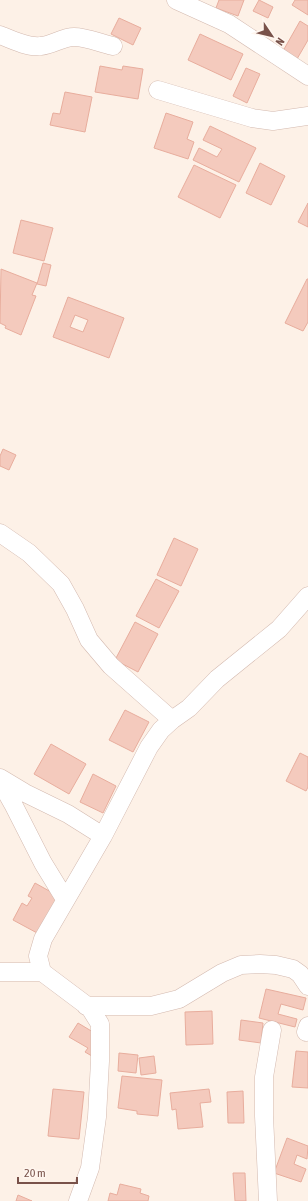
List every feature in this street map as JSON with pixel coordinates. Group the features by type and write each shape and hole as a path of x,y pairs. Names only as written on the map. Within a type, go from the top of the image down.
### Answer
{"street":[{"path":"176,0 229,24 308,76"},
{"path":"0,35 37,46 75,37 112,46"},
{"path":"158,90 252,118 273,121 308,116"},
{"path":"0,534 28,553 62,584 89,640 111,666 172,720"},
{"path":"42,972 38,956 43,939 103,836 150,747 161,730 189,708 217,679 279,629 308,596"},
{"path":"0,780 68,814 103,836"},
{"path":"0,780 43,863 65,899"},
{"path":"86,1006 151,1006 179,999 222,973 241,965 276,965 293,969 300,974 308,986"},
{"path":"0,972 42,972 90,1008 100,1024 97,1117 90,1168 78,1201"},
{"path":"268,1201 264,1116 264,1077 272,1030"}],"building":[{"path":"219,0 244,0 238,16 216,8"},
{"path":"259,0 273,7 268,18 253,11"},
{"path":"295,0 308,0 308,15 292,5"},
{"path":"119,18 141,28 133,45 111,34"},
{"path":"300,21 308,26 308,40 297,59 283,51"},
{"path":"200,34 243,54 231,80 188,60"},
{"path":"100,66 122,70 123,66 143,69 138,99 95,92"},
{"path":"246,68 260,74 247,103 233,96"},
{"path":"65,92 92,97 85,132 50,125 53,113 60,114"},
{"path":"166,113 193,122 187,139 194,142 188,159 154,148"},
{"path":"210,126 256,148 239,182 193,160 199,148 217,157 222,149 203,140"},
{"path":"260,163 285,176 271,205 246,193"},
{"path":"194,165 236,185 220,218 178,197"},
{"path":"308,203 308,227 298,222"},
{"path":"21,220 53,228 44,261 13,253"},
{"path":"43,263 51,265 46,286 37,284"},
{"path":"1,269 37,283 32,295 36,296 21,335 5,328 6,326 0,323"},
{"path":"307,279 308,322 303,331 285,323"},
{"path":"68,297 124,318 109,358 53,337","holes":["75,315 88,320 83,332 70,327"]},
{"path":"3,449 16,455 9,470 0,466 0,456"},
{"path":"174,538 198,549 181,586 157,575"},
{"path":"156,579 179,591 159,628 136,616"},
{"path":"135,622 158,634 138,672 115,660"},
{"path":"125,710 149,722 133,752 109,740"},
{"path":"51,744 86,764 69,794 34,774"},
{"path":"300,753 308,757 308,787 306,791 286,781"},
{"path":"93,774 116,786 103,813 80,802"},
{"path":"35,883 60,897 39,934 13,920 22,903 27,906 32,898 28,896"},
{"path":"266,989 306,998 303,1010 281,1004 278,1014 297,1019 295,1027 259,1018"},
{"path":"212,1011 213,1044 186,1045 185,1012"},
{"path":"241,1020 263,1023 261,1043 239,1040"},
{"path":"78,1023 108,1041 97,1059 85,1052 88,1048 69,1037"},
{"path":"296,1051 308,1052 308,1088 292,1087"},
{"path":"119,1053 138,1055 136,1073 118,1071"},
{"path":"154,1056 156,1073 141,1075 139,1058"},
{"path":"122,1076 162,1080 158,1116 137,1114 137,1111 118,1108"},
{"path":"53,1089 84,1092 79,1139 48,1136"},
{"path":"209,1089 211,1102 200,1103 203,1127 178,1129 176,1109 172,1110 170,1093"},
{"path":"243,1091 244,1123 228,1123 227,1092"},
{"path":"287,1138 308,1146 307,1159 297,1155 294,1164 306,1169 301,1182 274,1173"},
{"path":"233,1173 245,1173 246,1201 235,1201"},
{"path":"120,1184 141,1189 140,1193 149,1196 148,1201 108,1201 110,1193 117,1195"},
{"path":"18,1195 32,1201 16,1201"}]}
